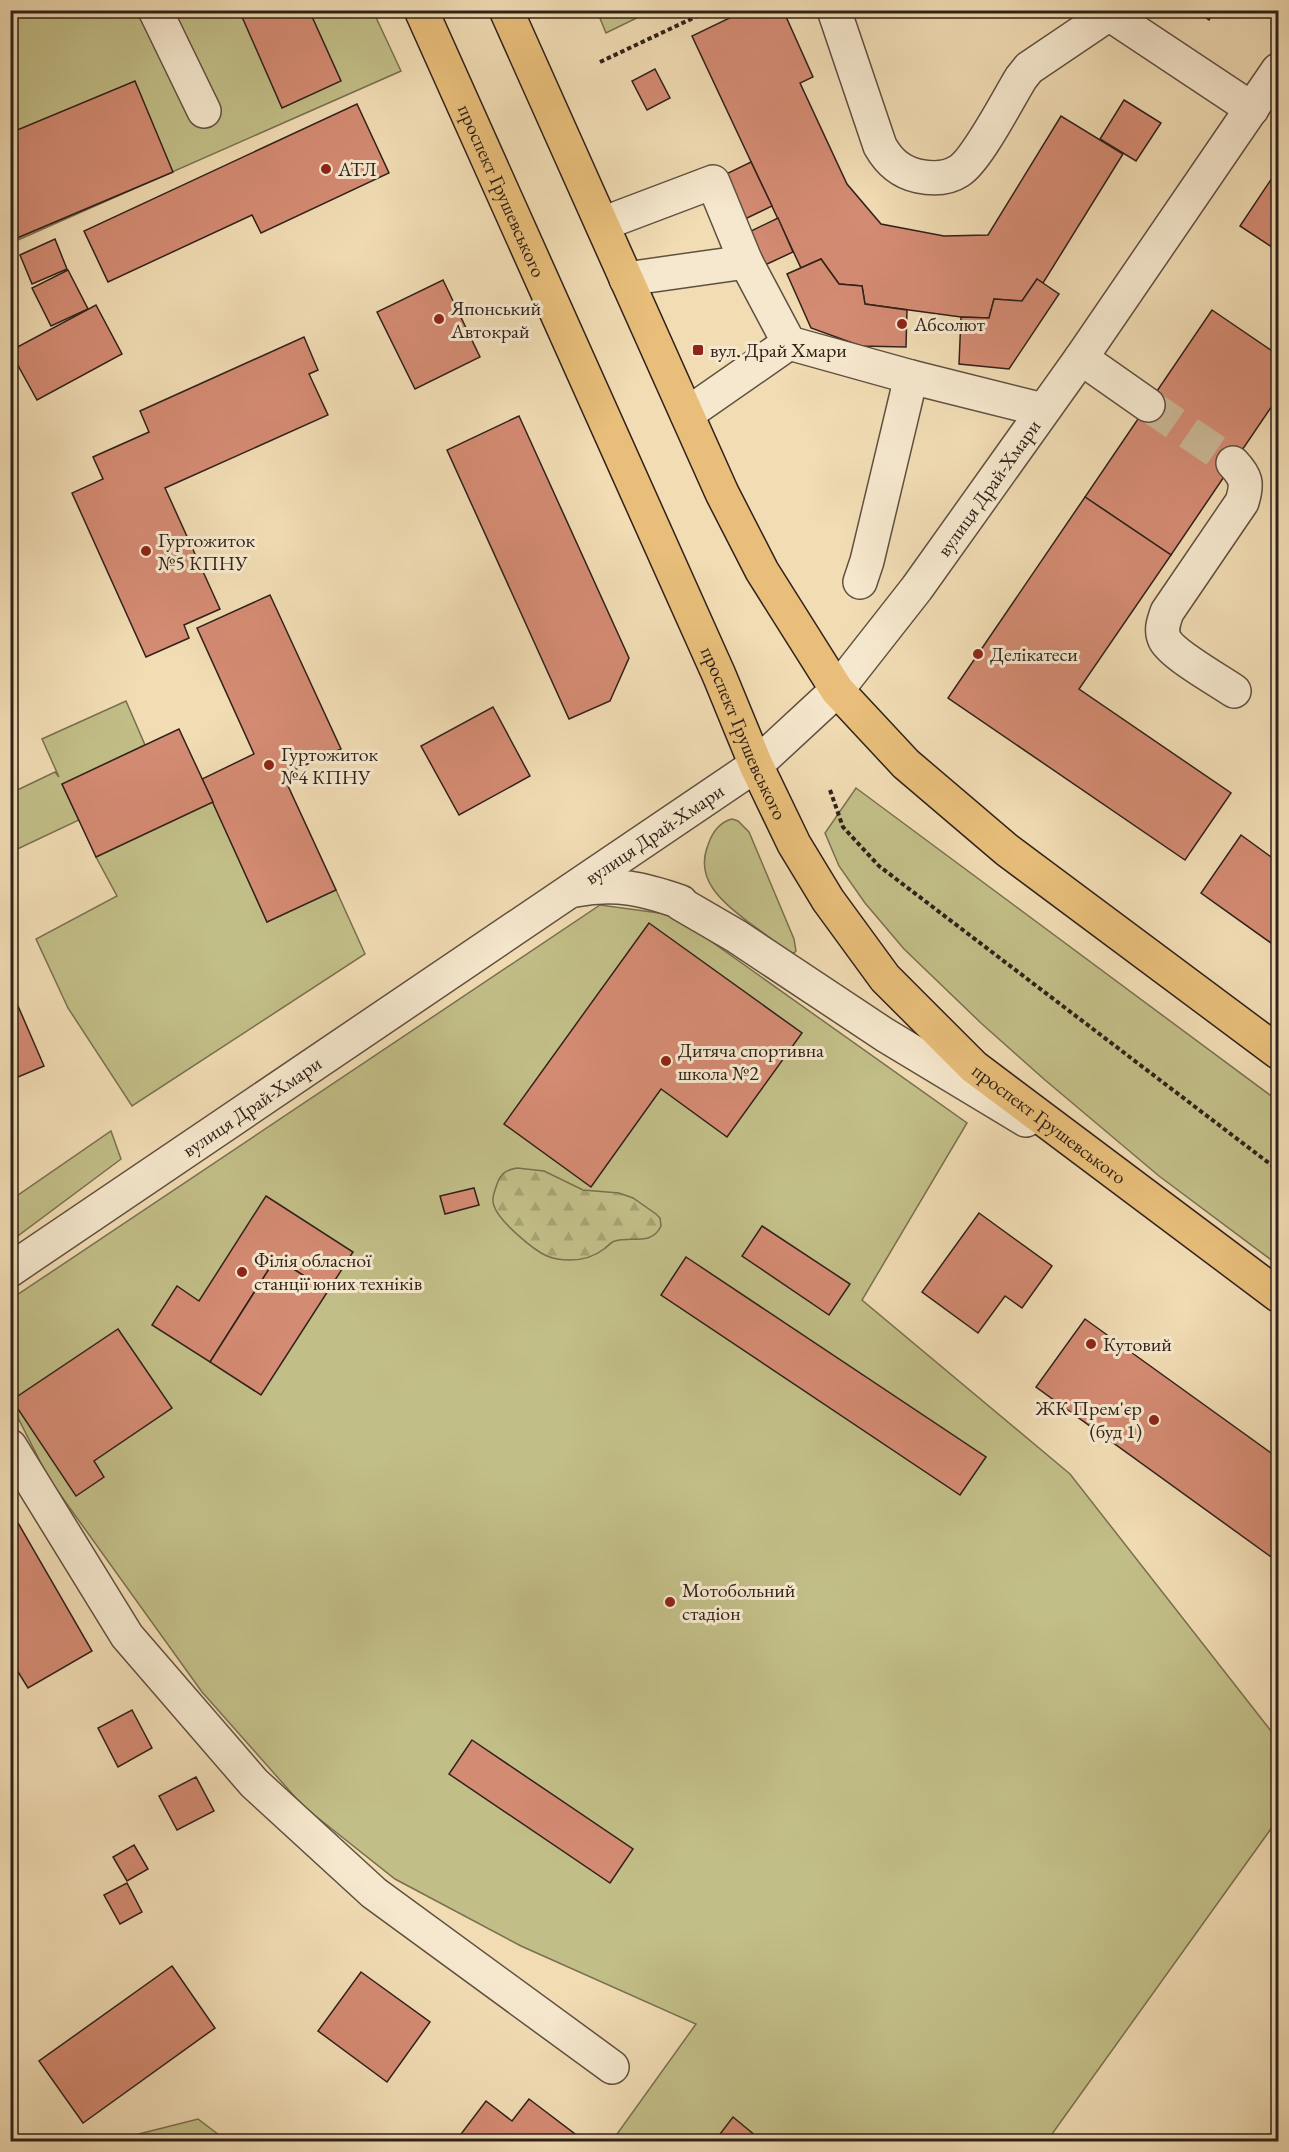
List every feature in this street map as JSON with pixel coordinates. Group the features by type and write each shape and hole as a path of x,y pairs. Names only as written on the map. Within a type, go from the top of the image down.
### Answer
{"main road":[{"name":"проспект Грушевського","path":"421,10 756,765 794,844 828,900 885,978 974,1066 1278,1295"},
{"path":"506,10 722,493 762,571 837,690 906,764 1007,850 1278,1052"}],"street":[{"path":"155,10 204,111"},
{"path":"834,10 880,146 887,159 898,168 912,174 944,178 960,171 973,158 1029,68 1109,12 1252,109"},
{"name":"вулиця Драй-Хмари","path":"10,1270 756,765 837,690 917,588 1081,358 1278,70"},
{"path":"602,224 713,182 746,262 789,343 1043,410"},
{"path":"626,279 746,262"},
{"path":"687,414 789,343"},
{"path":"1081,358 1148,405"},
{"path":"860,582 911,377"},
{"path":"1233,463 1244,475 1246,488 1242,502 1167,612 1162,625 1165,639 1174,650 1234,691"},
{"path":"570,891 593,886 614,885 636,888 681,902 905,1047 1122,1178"},
{"path":"10,1446 127,1636 255,1783 374,1893 612,2067"}],"path":[{"path":"600,62 710,10"},
{"path":"830,790 843,827 879,866 1278,1170"}],"green space":[{"path":"11,11 373,11 401,71 11,243"},
{"path":"597,11 651,11 606,33"},
{"path":"126,701 145,745 62,784 79,820 11,852 11,793 55,772 59,777 42,739"},
{"path":"856,788 1278,1101 1278,1265 1159,1176 1045,1080 982,1024 904,949 865,903 839,866 825,833"},
{"path":"213,802 267,922 336,890 365,954 132,1106 68,1008 36,939 117,896 96,857"},
{"path":"732,819 738,821 749,832 794,939 796,951 794,953 788,952 729,906 713,889 708,879 705,858 710,841 720,825"},
{"name":"Мотобольний стадіон","path":"600,905 674,915 967,1123 862,1300 1070,1474 1278,1740 1278,1819 1047,2141 612,2141 696,2024 521,1946 395,1879 303,1806 202,1692 49,1479 11,1404 11,1299"},
{"path":"111,1131 121,1159 11,1241 11,1200"},
{"path":"517,1168 544,1171 583,1190 619,1193 633,1198 660,1218 661,1226 652,1236 615,1241 597,1254 584,1258 564,1260 547,1256 517,1234 502,1219 494,1206 494,1195 500,1177 507,1171"},
{"path":"198,2119 227,2141 131,2141 135,2135"}],"building":[{"path":"239,10 309,10 341,81 282,108"},
{"path":"746,10 783,10 813,77 800,83 847,184 881,224 944,236 988,235 1061,116 1123,154 1043,283 1037,279 1022,301 994,299 989,318 961,317 865,304 862,286 839,284 821,259 801,268 692,36"},
{"path":"1195,10 1215,10 1209,20"},
{"path":"655,69 670,98 647,110 632,81"},
{"path":"135,81 173,172 10,241 10,133"},
{"path":"1124,100 1161,123 1136,161 1100,139"},
{"path":"357,104 389,173 261,233 252,215 108,282 84,231"},
{"path":"751,162 772,206 745,219 724,175"},
{"path":"1278,169 1278,251 1240,226"},
{"path":"778,218 793,252 765,265 749,232"},
{"path":"55,239 67,269 32,284 20,255"},
{"path":"821,259 839,284 862,286 865,304 907,310 906,347 861,346 811,328 787,274"},
{"path":"68,270 88,309 51,326 32,288"},
{"path":"1037,279 1059,294 1009,369 959,364 961,317 989,318 994,299 1022,301"},
{"path":"443,280 480,357 415,389 377,312"},
{"path":"96,305 122,354 37,400 10,351"},
{"path":"1212,310 1278,355 1278,397 1171,555 1085,497"},
{"name":"Гуртожиток №5 КПНУ","path":"304,337 318,370 309,374 328,415 165,488 220,609 184,625 189,638 146,657 72,493 103,479 93,457 149,432 140,411"},
{"path":"519,416 629,658 610,701 569,719 447,450"},
{"path":"1085,497 1171,555 1079,689 1231,793 1185,860 948,698"},
{"name":"Гуртожиток №4 КПНУ","path":"270,595 341,749 283,775 336,890 267,922 202,779 254,754 197,628"},
{"path":"493,707 530,776 459,815 421,746"},
{"path":"179,729 213,802 96,857 62,784"},
{"path":"1241,835 1278,862 1278,948 1201,893"},
{"name":"Дитяча спортивна школа №2","path":"649,923 802,1033 727,1137 661,1089 591,1187 504,1124"},
{"path":"18,1006 44,1066 18,1077 10,1060 10,1009"},
{"path":"474,1188 479,1205 445,1214 440,1196"},
{"name":"Філія обласної станції юних техніків","path":"266,1196 353,1252 328,1291 276,1258 210,1362 152,1325 177,1286 199,1301"},
{"path":"979,1213 1052,1266 1022,1308 1005,1296 978,1333 922,1292"},
{"path":"762,1226 850,1284 829,1315 742,1256"},
{"path":"686,1257 986,1457 960,1495 661,1295"},
{"path":"276,1258 328,1291 261,1395 210,1362"},
{"name":"ЖК Прем'єр (буд 1)","path":"1085,1319 1278,1458 1278,1562 1036,1387"},
{"path":"118,1329 172,1408 94,1461 104,1477 76,1496 12,1400"},
{"path":"10,1509 92,1651 28,1688 10,1659"},
{"path":"132,1710 152,1748 118,1767 98,1728"},
{"path":"472,1740 633,1849 610,1883 449,1774"},
{"path":"196,1777 214,1811 177,1830 159,1796"},
{"path":"134,1845 148,1869 127,1881 113,1857"},
{"path":"127,1883 142,1912 120,1924 104,1895"},
{"path":"172,1966 215,2028 83,2123 39,2061"},
{"path":"361,1972 430,2022 387,2082 318,2031"},
{"path":"529,2099 575,2134 569,2142 471,2142 461,2134 486,2101 512,2121"},
{"path":"733,2117 763,2142 714,2142"}],"tunnel":[{"path":"1148,405 1233,463"}],"place":[{"name":"АТЛ","path":"326,169"},
{"name":"Японський Автокрай","path":"439,319"},
{"name":"Абсолют","path":"902,324"},
{"name":"вул. Драй Хмари","path":"698,350"},
{"name":"Гуртожиток №5 КПНУ","path":"146,551"},
{"name":"Делікатеси","path":"978,654"},
{"name":"Гуртожиток №4 КПНУ","path":"269,765"},
{"name":"Дитяча спортивна школа №2","path":"666,1061"},
{"name":"Філія обласної станції юних техніків","path":"242,1272"},
{"name":"Кутовий","path":"1091,1344"},
{"name":"ЖК Прем'єр (буд 1)","path":"1154,1420"},
{"name":"Мотобольний стадіон","path":"670,1602"}]}
